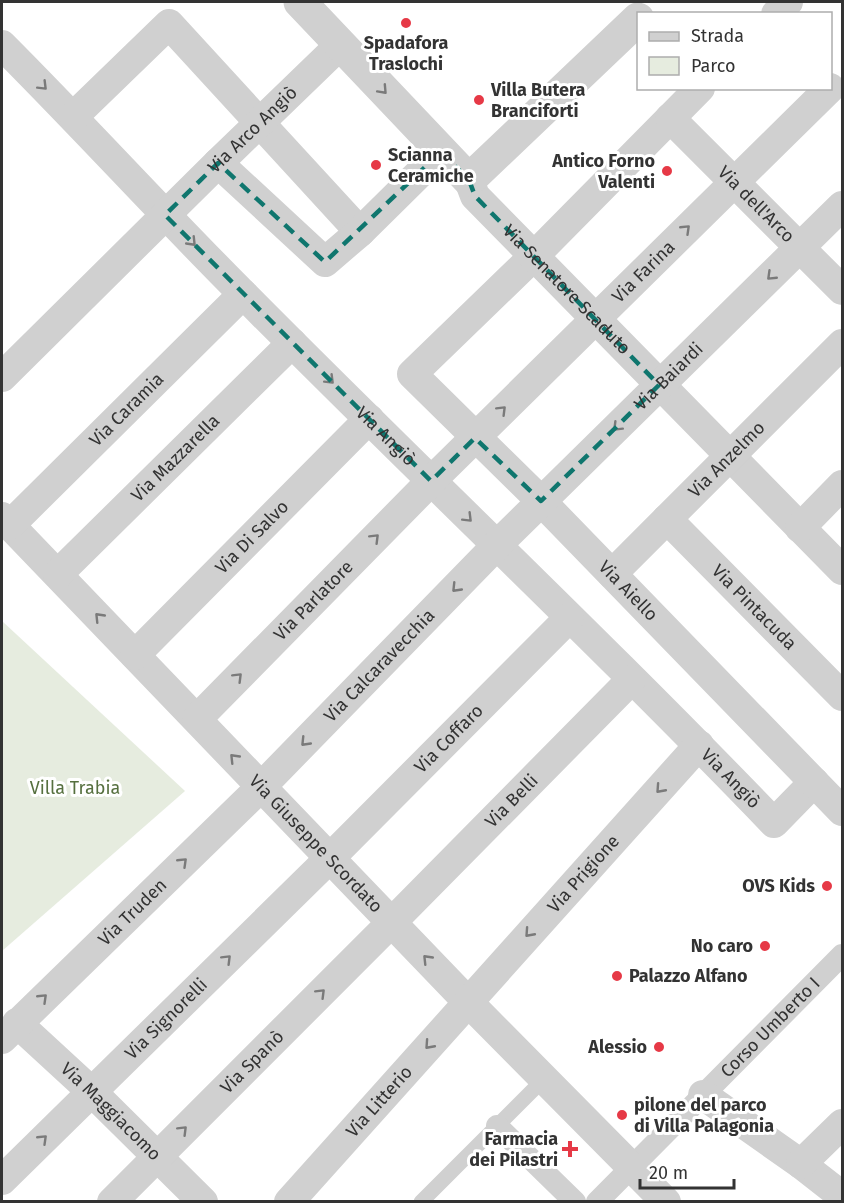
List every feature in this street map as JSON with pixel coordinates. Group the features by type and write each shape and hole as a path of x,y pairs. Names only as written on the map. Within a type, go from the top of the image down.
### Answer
{"street":[{"name":"Via Senatore Scaduto","path":"300,2 469,180 475,195 842,569"},
{"path":"469,180 637,21"},
{"path":"74,116 169,24 360,232"},
{"name":"Via Angiò","path":"2,45 74,116 243,294 699,745 774,823 814,782"},
{"name":"Via Arco Angiò","path":"165,214 340,45"},
{"path":"535,255 698,90"},
{"name":"Via Farina","path":"431,481 828,90"},
{"name":"Via dell'Arco","path":"670,118 843,290"},
{"path":"218,162 325,262 360,232 441,152"},
{"name":"Via Baiardi","path":"496,546 843,206"},
{"path":"2,377 165,214"},
{"name":"Via Aiello","path":"535,255 412,374 541,501 843,811"},
{"name":"Via Caramia","path":"6,521 243,294"},
{"name":"Via Mazzarella","path":"58,574 292,343"},
{"name":"Via Anzelmo","path":"612,574 843,344"},
{"name":"Via Di Salvo","path":"135,655 369,419"},
{"name":"Via Parlatore","path":"197,719 431,481"},
{"path":"800,528 843,485"},
{"name":"Via Pintacuda","path":"667,519 843,696"},
{"name":"Via Giuseppe Scordato","path":"6,521 468,1002 666,1202"},
{"name":"Via Calcaravecchia","path":"261,786 496,546"},
{"name":"Via Coffaro","path":"330,858 569,618"},
{"name":"Via Belli","path":"392,922 631,680"},
{"name":"Via Prigione","path":"468,1002 699,745"},
{"name":"Via Truden","path":"9,1031 261,786"},
{"name":"Via Signorelli","path":"2,1180 330,858"},
{"name":"Via Spanò","path":"112,1202 392,922"},
{"name":"Corso Umberto I","path":"597,1202 843,955"},
{"name":"Via Litterio","path":"289,1202 468,1002"},
{"name":"Via Maggiacomo","path":"9,1031 92,1092 203,1202"},
{"path":"704,1095 843,1196"},
{"path":"801,1164 843,1124"},
{"path":"497,1126 574,1202"}],"lane":[{"path":"421,1202 544,1078"}],"highlighted area":[{"path":"441,152 469,180 475,196 659,385 541,501 475,438 431,481 165,215 218,163 325,262"}],"green space":[{"name":"Villa Trabia","path":"2,621 185,791 2,951"}],"place":[{"name":"Spadafora Traslochi","path":"406,23"},
{"name":"Villa Butera Branciforti","path":"479,100"},
{"name":"Scianna Ceramiche","path":"376,165"},
{"name":"Antico Forno Valenti","path":"667,171"},
{"name":"OVS Kids","path":"827,886"},
{"name":"No caro","path":"765,946"},
{"name":"Palazzo Alfano","path":"617,976"},
{"name":"Alessio","path":"659,1047"},
{"name":"pilone del parco di Villa Palagonia","path":"622,1115"},
{"name":"Farmacia dei Pilastri","path":"570,1149"}]}
